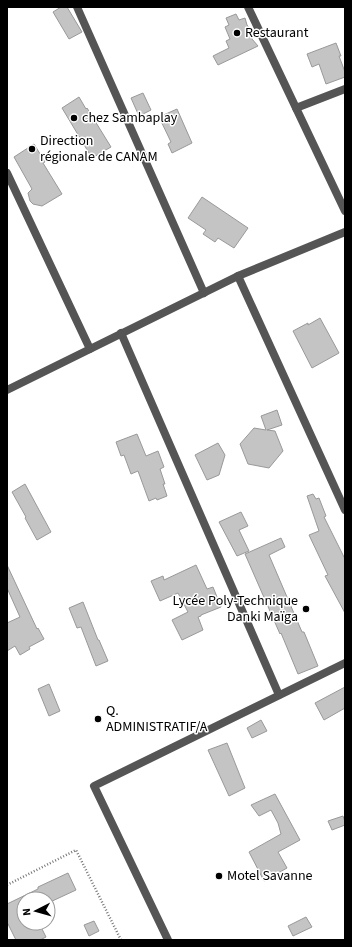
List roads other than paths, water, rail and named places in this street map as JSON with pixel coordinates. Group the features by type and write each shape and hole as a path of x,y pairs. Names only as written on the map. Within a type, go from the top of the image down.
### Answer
{"street":[{"path":"77,7 204,293"},
{"path":"248,7 345,211"},
{"path":"296,108 345,89"},
{"path":"7,173 90,349"},
{"path":"7,390 238,276 345,232"},
{"path":"238,276 345,510"},
{"path":"121,333 279,695"},
{"path":"168,940 94,786 345,663"}],"place":[{"name":"Restaurant","path":"237,33"},
{"name":"chez Sambaplay","path":"74,118"},
{"name":"Direction régionale de CANAM","path":"32,149"},
{"name":"Lycée Poly-Technique Danki Maïga","path":"306,609"},
{"name":"Q. ADMINISTRATIF/A","path":"98,719"},
{"name":"Motel Savanne","path":"219,876"}]}
